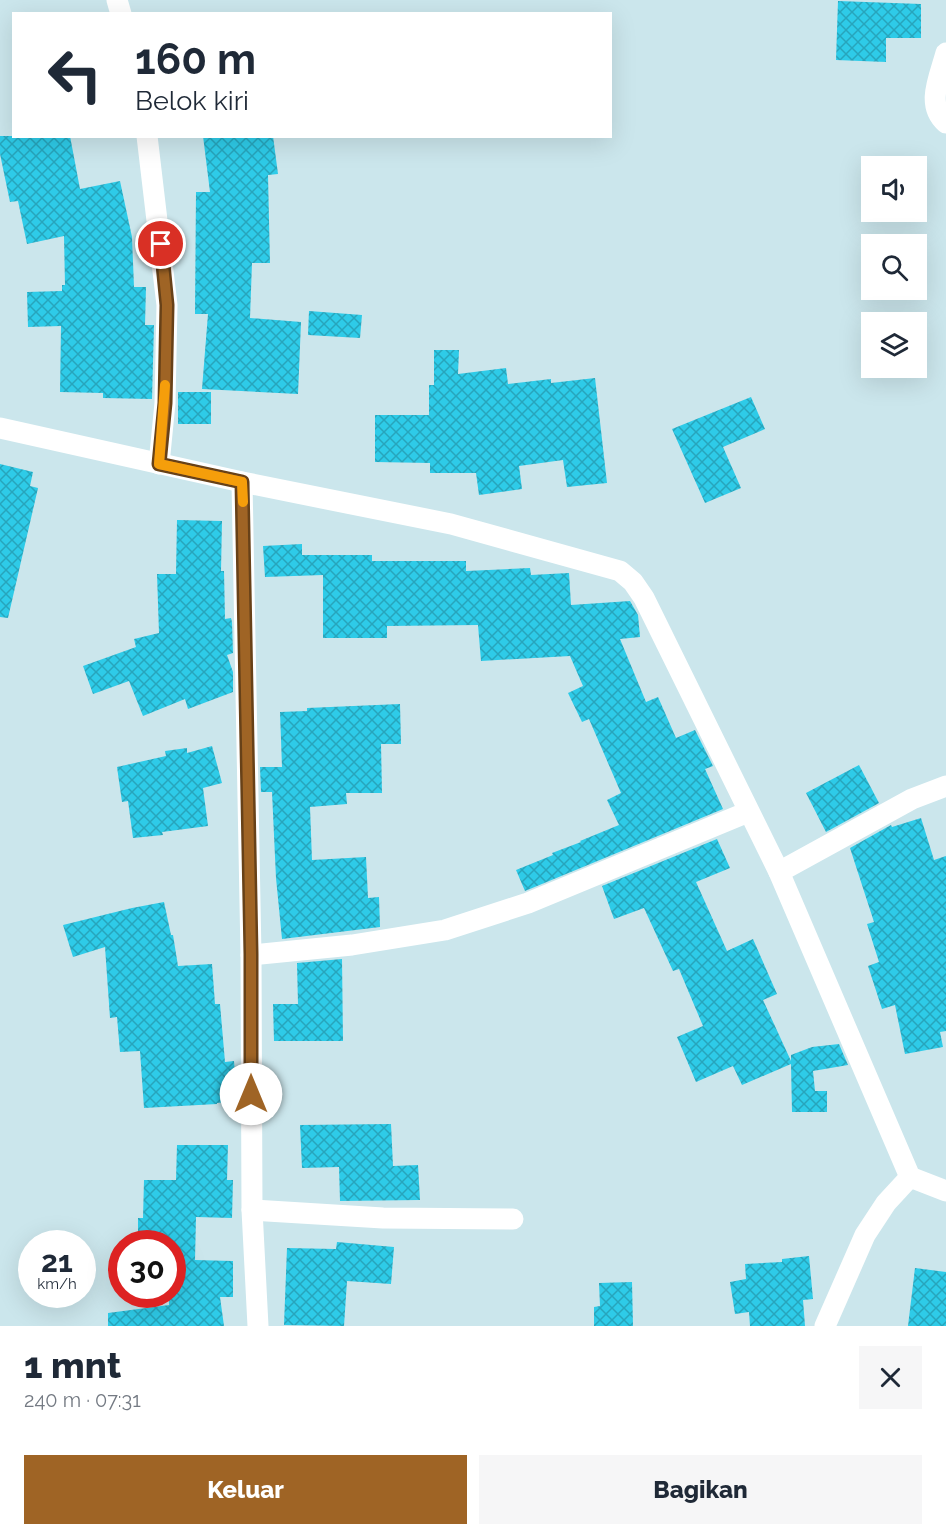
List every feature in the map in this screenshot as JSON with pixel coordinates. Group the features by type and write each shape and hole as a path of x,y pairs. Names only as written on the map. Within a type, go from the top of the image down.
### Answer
{"street":[{"path":"946,53 933,98 941,119 946,123"},
{"path":"147,138 167,305 165,403 159,464"},
{"path":"0,428 242,482 451,524 620,571 633,582 644,598 779,872 910,1176 946,1191"},
{"path":"242,482 251,954 252,1210 258,1326"},
{"path":"779,872 912,799 946,786"},
{"path":"251,954 352,945 445,930 528,903 748,812"},
{"path":"825,1326 865,1235 886,1203 910,1176"},
{"path":"252,1210 383,1218 513,1219"}],"building":[{"path":"838,1 921,4 921,38 886,38 886,62 836,60"},
{"path":"0,136 70,138 80,189 120,181 132,237 134,287 146,287 145,325 154,325 152,399 103,398 103,393 60,392 61,326 28,327 27,292 62,291 62,285 65,285 64,236 27,244 18,201 10,202 0,154"},
{"path":"203,138 273,138 278,174 268,175 270,263 252,263 250,318 301,322 298,394 202,389 208,314 195,314 196,192 210,192"},
{"path":"309,311 362,315 360,338 308,335"},
{"path":"434,350 459,350 458,374 506,368 508,384 551,379 551,383 595,378 607,483 567,487 563,460 519,466 522,489 479,495 476,473 430,473 430,463 375,462 375,415 429,415 429,385 434,385"},
{"path":"178,392 211,392 211,424 178,424"},
{"path":"751,397 765,429 723,447 741,488 705,503 672,429"},
{"path":"0,464 33,472 30,486 38,488 8,618 0,617"},
{"path":"177,520 222,521 221,571 224,571 225,619 231,618 232,622 233,653 227,655 233,672 233,692 188,709 185,699 143,716 129,681 93,694 83,666 136,647 134,639 159,633 157,574 176,574"},
{"path":"302,544 302,555 372,555 372,561 466,561 466,571 530,568 531,575 569,573 571,605 630,601 638,615 640,637 620,639 646,702 658,697 676,738 695,730 713,766 705,769 723,809 525,891 516,870 619,825 607,800 621,793 589,719 582,722 568,693 583,686 570,656 481,661 478,625 387,626 387,638 323,638 323,575 265,577 263,546"},
{"path":"400,704 401,744 381,744 382,793 346,793 347,804 310,807 312,860 366,857 368,898 379,897 380,927 282,939 276,878 272,792 261,792 260,767 282,767 280,712 307,711 307,708"},
{"path":"212,746 222,783 203,788 208,826 133,838 128,801 122,802 117,767 166,756 165,751 187,748 187,753"},
{"path":"859,765 879,803 826,832 806,793"},
{"path":"921,818 934,860 946,856 946,1031 940,1032 943,1047 905,1054 895,1005 882,1009 868,966 879,962 867,924 874,922 850,848 891,825 892,827"},
{"path":"717,839 730,868 696,882 727,951 753,939 777,994 763,1000 791,1061 791,1055 812,1047 839,1044 848,1065 813,1071 815,1091 827,1091 827,1112 792,1112 791,1064 742,1085 733,1066 696,1082 677,1037 703,1026 679,969 673,971 644,908 614,919 602,886"},
{"path":"164,902 178,966 212,964 215,1004 220,1004 225,1062 234,1061 237,1101 144,1108 140,1051 120,1052 117,1017 110,1018 105,947 73,957 63,925"},
{"path":"342,959 343,1041 274,1041 273,1004 298,1004 297,963"},
{"path":"391,1124 393,1166 418,1165 420,1200 340,1201 339,1167 302,1168 300,1125"},
{"path":"177,1145 228,1145 227,1180 233,1180 232,1218 196,1217 195,1260 233,1261 233,1297 220,1297 224,1326 108,1326 108,1313 146,1308 186,1308 186,1230 138,1230 138,1218 143,1218 144,1180 176,1180"},
{"path":"337,1242 394,1247 391,1284 347,1281 344,1326 284,1325 287,1248 336,1249"},
{"path":"809,1256 813,1299 803,1300 805,1326 750,1326 749,1312 735,1314 730,1282 746,1279 745,1264 782,1262 782,1259"},
{"path":"915,1268 946,1272 946,1326 908,1326"},
{"path":"632,1282 633,1326 594,1326 594,1307 600,1306 599,1283"}],"slow traffic":[{"path":"165,385 159,464 242,482 243,502"}],"route":[{"path":"161,244 167,305 165,403 159,464 242,482 251,954 251,1094"}]}
